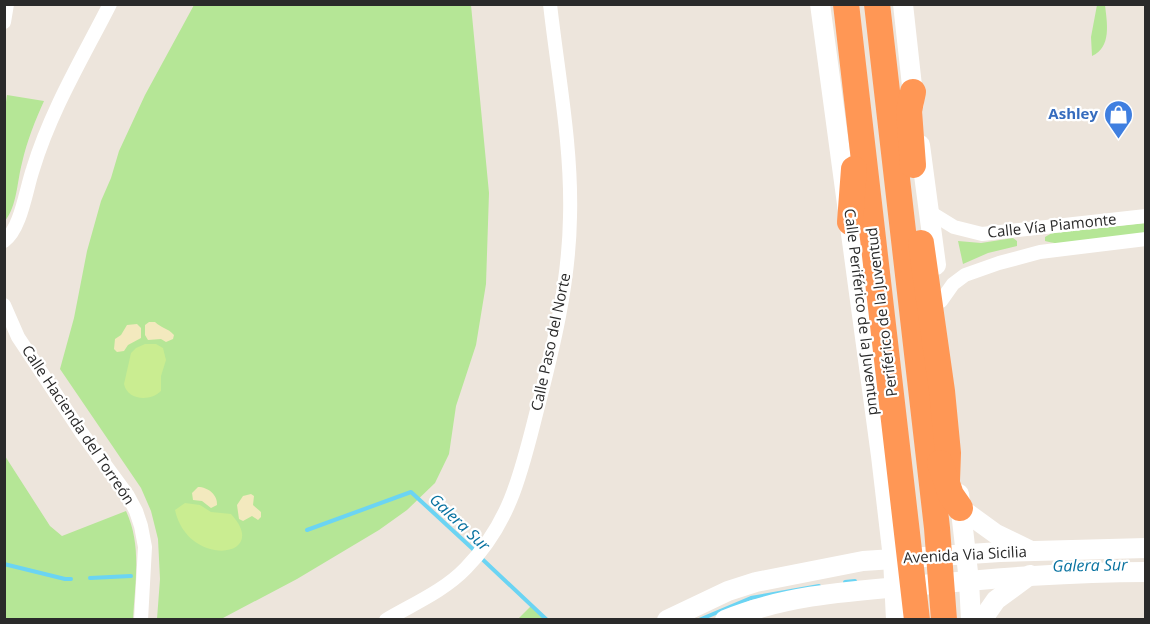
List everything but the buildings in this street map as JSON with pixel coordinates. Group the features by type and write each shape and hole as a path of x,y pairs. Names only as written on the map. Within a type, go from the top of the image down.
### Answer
{"highway":[{"name":"Periférico de la Juventud","path":"877,4 937,528"},
{"path":"885,4 923,358 940,467 951,495 960,508"},
{"name":"Periférico de la Juventud","path":"844,12 858,102 917,619"},
{"path":"913,92 909,111 910,142 948,453 947,480 937,528 944,618"},
{"path":"850,222 858,102"}],"main road":[{"name":"Calle Periférico de la Juventud","path":"820,4 893,558 896,620"},
{"path":"903,4 941,301 971,620"},
{"path":"960,508 996,534 1031,551"},
{"name":"Avenida Via Sicilia","path":"667,620 718,595 756,582 850,563 965,554 1146,548"},
{"name":"Avenida Via Sicilia","path":"724,620 779,602 836,592 1030,575 1146,572"},
{"path":"982,620 996,600 1030,575"}],"street":[{"path":"4,22 7,4"},
{"path":"4,241 15,230 40,147 61,95 110,4"},
{"name":"Calle Paso del Norte","path":"386,620 434,592 465,569 496,531 514,494 522,471 557,325 569,237 568,154 550,4"},
{"name":"Calle Vía Piamonte","path":"928,211 954,227 982,234 1146,216"},
{"name":"Calle Vía Piamonte","path":"941,301 953,284 964,275 999,263 1040,252 1146,239"},
{"name":"Calle Hacienda del Torreón","path":"4,305 18,337 136,511 145,547 141,620"}],"green space":[{"path":"194,5 471,5 489,193 486,284 476,345 456,406 449,454 435,483 407,510 379,530 297,579 223,618 157,619 160,579 158,539 151,511 141,488 60,369 74,318 87,251 101,201 119,151 145,95"},
{"path":"1097,5 1105,5 1107,34 1103,47 1092,56 1091,37"},
{"path":"7,95 44,101 26,147 16,194 5,221 4,116"},
{"path":"1145,223 1145,233 1095,242 1068,244 1045,241 1045,237 1052,233"},
{"path":"1013,238 1017,241 1017,246 988,253 963,264 958,241 981,243"},
{"path":"145,344 156,344 163,348 166,360 161,376 161,391 151,397 139,398 130,393 124,384 131,353"},
{"path":"5,456 50,526 62,536 126,511 136,551 133,619 5,619"},
{"path":"185,503 200,505 211,512 231,514 241,529 241,540 235,548 223,551 209,549 195,542 183,529 175,510"},
{"path":"532,605 546,619 518,619"}],"sand":[{"path":"155,322 169,331 174,335 173,339 166,342 161,339 148,340 145,335 145,325"},
{"path":"137,324 141,328 141,338 128,345 124,351 117,352 114,349 115,339 121,335 127,325"},
{"path":"198,487 212,492 217,505 211,508 202,501 193,500 192,493"},
{"path":"251,494 254,496 253,505 261,512 261,517 258,520 252,516 243,521 239,519 237,505 243,496"}],"waterway":[{"name":"Galera Sur","path":"307,530 411,492 475,551"},
{"name":"Galera Sur","path":"480,557 547,620"},
{"name":"Galera Sur","path":"4,564 71,579"},
{"name":"Galera Sur","path":"90,578 131,576"},
{"name":"Galera Sur","path":"845,582 855,581"},
{"name":"Galera Sur","path":"699,620 751,598 819,586"}],"place":[{"name":"Ashley","path":"1119,140"}]}
